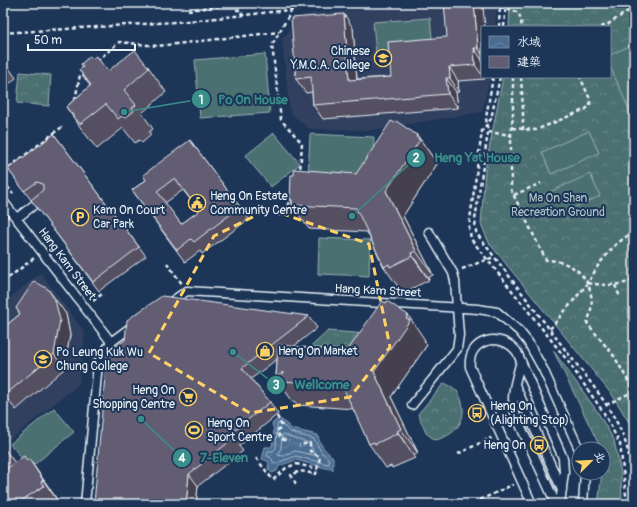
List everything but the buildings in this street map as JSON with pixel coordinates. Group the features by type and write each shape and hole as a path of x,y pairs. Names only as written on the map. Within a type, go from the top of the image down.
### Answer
{"lane":[{"path":"16,218 45,197"},
{"name":"Hang Kam Street","path":"3,201 111,342"},
{"path":"412,405 457,348 459,335 455,281 453,273 429,232"},
{"path":"161,308 187,291"},
{"name":"Hang Kam Street","path":"187,291 478,309 497,312 519,331 536,354 575,441"},
{"path":"85,504 98,363 111,342 141,320"},
{"path":"532,504 473,374 470,361 475,348 486,341 493,339 512,346 517,352 563,458 564,472 560,504"},
{"path":"521,361 512,401 514,411 556,504"},
{"path":"515,385 562,490"},
{"path":"583,504 584,481"}],"path":[{"path":"188,10 244,3"},
{"path":"3,33 175,22 354,3"},
{"path":"499,26 500,3"},
{"path":"504,26 506,3"},
{"path":"604,26 634,7"},
{"path":"500,8 511,9 517,12 521,18 521,26"},
{"path":"236,10 241,10 242,16"},
{"path":"292,10 272,45 281,120 302,143 300,178"},
{"path":"91,66 119,42 158,46 279,32"},
{"path":"74,107 80,75 85,70"},
{"path":"493,78 486,118 488,132 475,220 476,232 606,405 619,427 626,444 632,472 633,504"},
{"path":"500,78 491,119 482,131 469,227 471,239 567,360 604,413 620,444 627,504"},
{"path":"513,78 511,190 546,260 555,260 572,266 580,272 588,283 592,296 592,306 587,323 614,356 634,391 606,405"},
{"path":"521,78 523,130"},
{"path":"512,128 536,130 586,109 590,105 590,100 580,78"},
{"path":"3,172 62,127"},
{"path":"488,132 511,135"},
{"path":"514,195 541,183"},
{"path":"278,216 295,197"},
{"path":"550,329 588,283 599,264 615,245 634,231"},
{"path":"3,282 42,252"},
{"path":"453,273 494,257"},
{"path":"167,263 187,291"},
{"path":"588,283 606,286 624,284 634,280"},
{"path":"615,285 620,297"},
{"path":"92,302 102,294"},
{"path":"277,416 282,426 277,431 281,439 289,441"},
{"path":"458,454 490,438 493,445"},
{"path":"296,484 291,475 300,471 316,474 320,457 310,450 310,443 299,445"},
{"path":"256,458 273,480 286,468 296,464 318,469"},
{"path":"480,500 512,485 509,478"}],"highlighted area":[{"path":"269,209 369,244 390,347 350,397 250,413 149,353 214,236"}],"shaded area":[{"name":"Chinese Y.M.C.A. College","path":"446,3 497,3 495,26 481,26 481,78 490,78 482,112 372,130 310,129 290,113 282,39 305,14"},
{"name":"Po Leung Kuk Wu Chung College","path":"41,273 85,333 79,384 3,445 3,303"},
{"path":"3,445 25,472 3,490"}],"green space":[{"name":"Ma On Shan Recreation Ground","path":"510,3 634,3 634,444 633,429 613,396 489,243 481,224 485,170 503,78 611,78 611,26 509,26"},
{"path":"430,18 433,48 376,53 373,22"},
{"path":"634,44 634,121 611,68 611,55"},
{"path":"265,54 270,113 200,118 195,60"},
{"path":"20,72 51,75 49,106 17,103"},
{"path":"589,131 599,153 551,174 542,152"},
{"path":"274,133 300,164 271,187 245,156"},
{"path":"310,134 374,137 372,182 308,180"},
{"path":"590,174 600,196 553,217 543,195"},
{"path":"319,238 370,240 369,276 318,274"},
{"path":"328,331 369,334 346,357 303,354"},
{"path":"553,350 597,411 614,440 621,473 622,504 598,504 601,481 611,481 611,441 597,441"},
{"path":"444,383 453,387 457,391 463,407 463,415 457,428 444,437 435,440 426,433 418,414"},
{"path":"54,408 74,432 30,468 10,444"}],"water":[{"path":"276,420 282,420 292,429 318,435 321,445 333,457 333,470 296,460 279,466 277,471 272,473 268,469 269,462 262,459 265,447 272,447 274,430 272,424"}],"place":[{"name":"Chinese Y.M.C.A. College","path":"383,58"},
{"name":"Po On House","path":"124,112"},
{"name":"Heng On Estate Community Centre","path":"197,203"},
{"name":"Heng Yat House","path":"352,216"},
{"name":"Kam On Court Car Park","path":"80,217"},
{"name":"Heng On Market","path":"265,351"},
{"name":"Wellcome","path":"233,352"},
{"name":"Po Leung Kuk Wu Chung College","path":"43,359"},
{"name":"Heng On Shopping Centre","path":"188,397"},
{"name":"Heng On (Alighting Stop)","path":"477,413"},
{"name":"7-Eleven","path":"141,419"},
{"name":"Heng On Sport Centre","path":"194,430"},
{"name":"Heng On","path":"539,445"}]}
